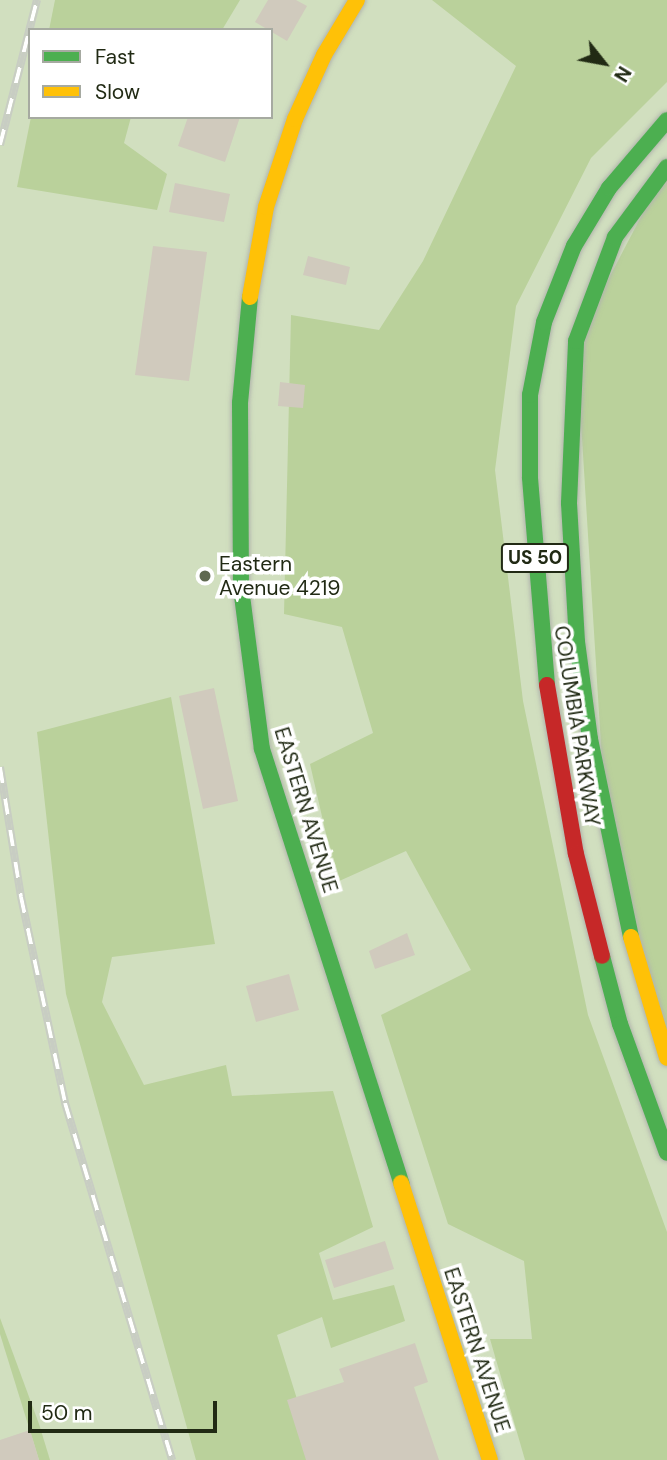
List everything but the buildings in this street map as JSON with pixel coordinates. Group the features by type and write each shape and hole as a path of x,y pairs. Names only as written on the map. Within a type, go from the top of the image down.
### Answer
{"main road":[{"name":"EASTERN AVENUE","path":"357,0 324,55 295,119 266,207 248,310 240,403 241,588 262,749 490,1460"},
{"name":"COLUMBIA PARKWAY","path":"667,120 609,188 574,246 544,322 530,395 530,450 541,653 576,854 620,1024 667,1153"},
{"name":"COLUMBIA PARKWAY","path":"667,167 615,237 576,341 569,503 577,642 590,738 632,940 667,1058"}],"green space":[{"path":"55,0 240,0 223,28 49,28"},
{"path":"432,0 667,0 667,82 591,158 516,306 495,470 523,701 588,1015 667,1232 667,1460 525,1460 490,1339 532,1339 524,1261 448,1224 381,1015 471,970 406,851 337,882 310,764 373,733 342,627 284,614 291,315 379,330 423,261 516,66"},
{"path":"31,119 130,119 124,143 167,174 157,210 17,187"},
{"path":"667,167 667,1058 606,826 576,341"},
{"path":"171,697 215,944 112,957 102,1002 144,1085 226,1065 232,1096 333,1091 373,1227 319,1253 333,1300 394,1285 405,1321 331,1348 322,1317 277,1335 316,1460 196,1460 66,994 37,732"},
{"path":"0,1318 50,1460 39,1460 0,1334"}],"railway":[{"path":"30,28 37,0"},
{"path":"0,145 28,35"},
{"path":"0,767 21,897 65,1103 172,1460"}],"traffic: fast":[{"path":"547,685 530,477 530,395 544,322 574,246 609,188 667,120"},
{"path":"631,937 590,739 577,642 569,503 576,341 615,237 667,167"},
{"path":"250,297 240,403 241,588 262,749 401,1183"},
{"path":"602,956 620,1024 667,1153"}],"traffic: slow":[{"path":"250,297 266,207 295,119 324,55 357,0"},
{"path":"631,937 667,1058"},
{"path":"401,1183 490,1460"}],"traffic: jam":[{"path":"547,685 576,854 602,956"}],"place":[{"name":"Eastern Avenue 4219","path":"205,576"}]}
